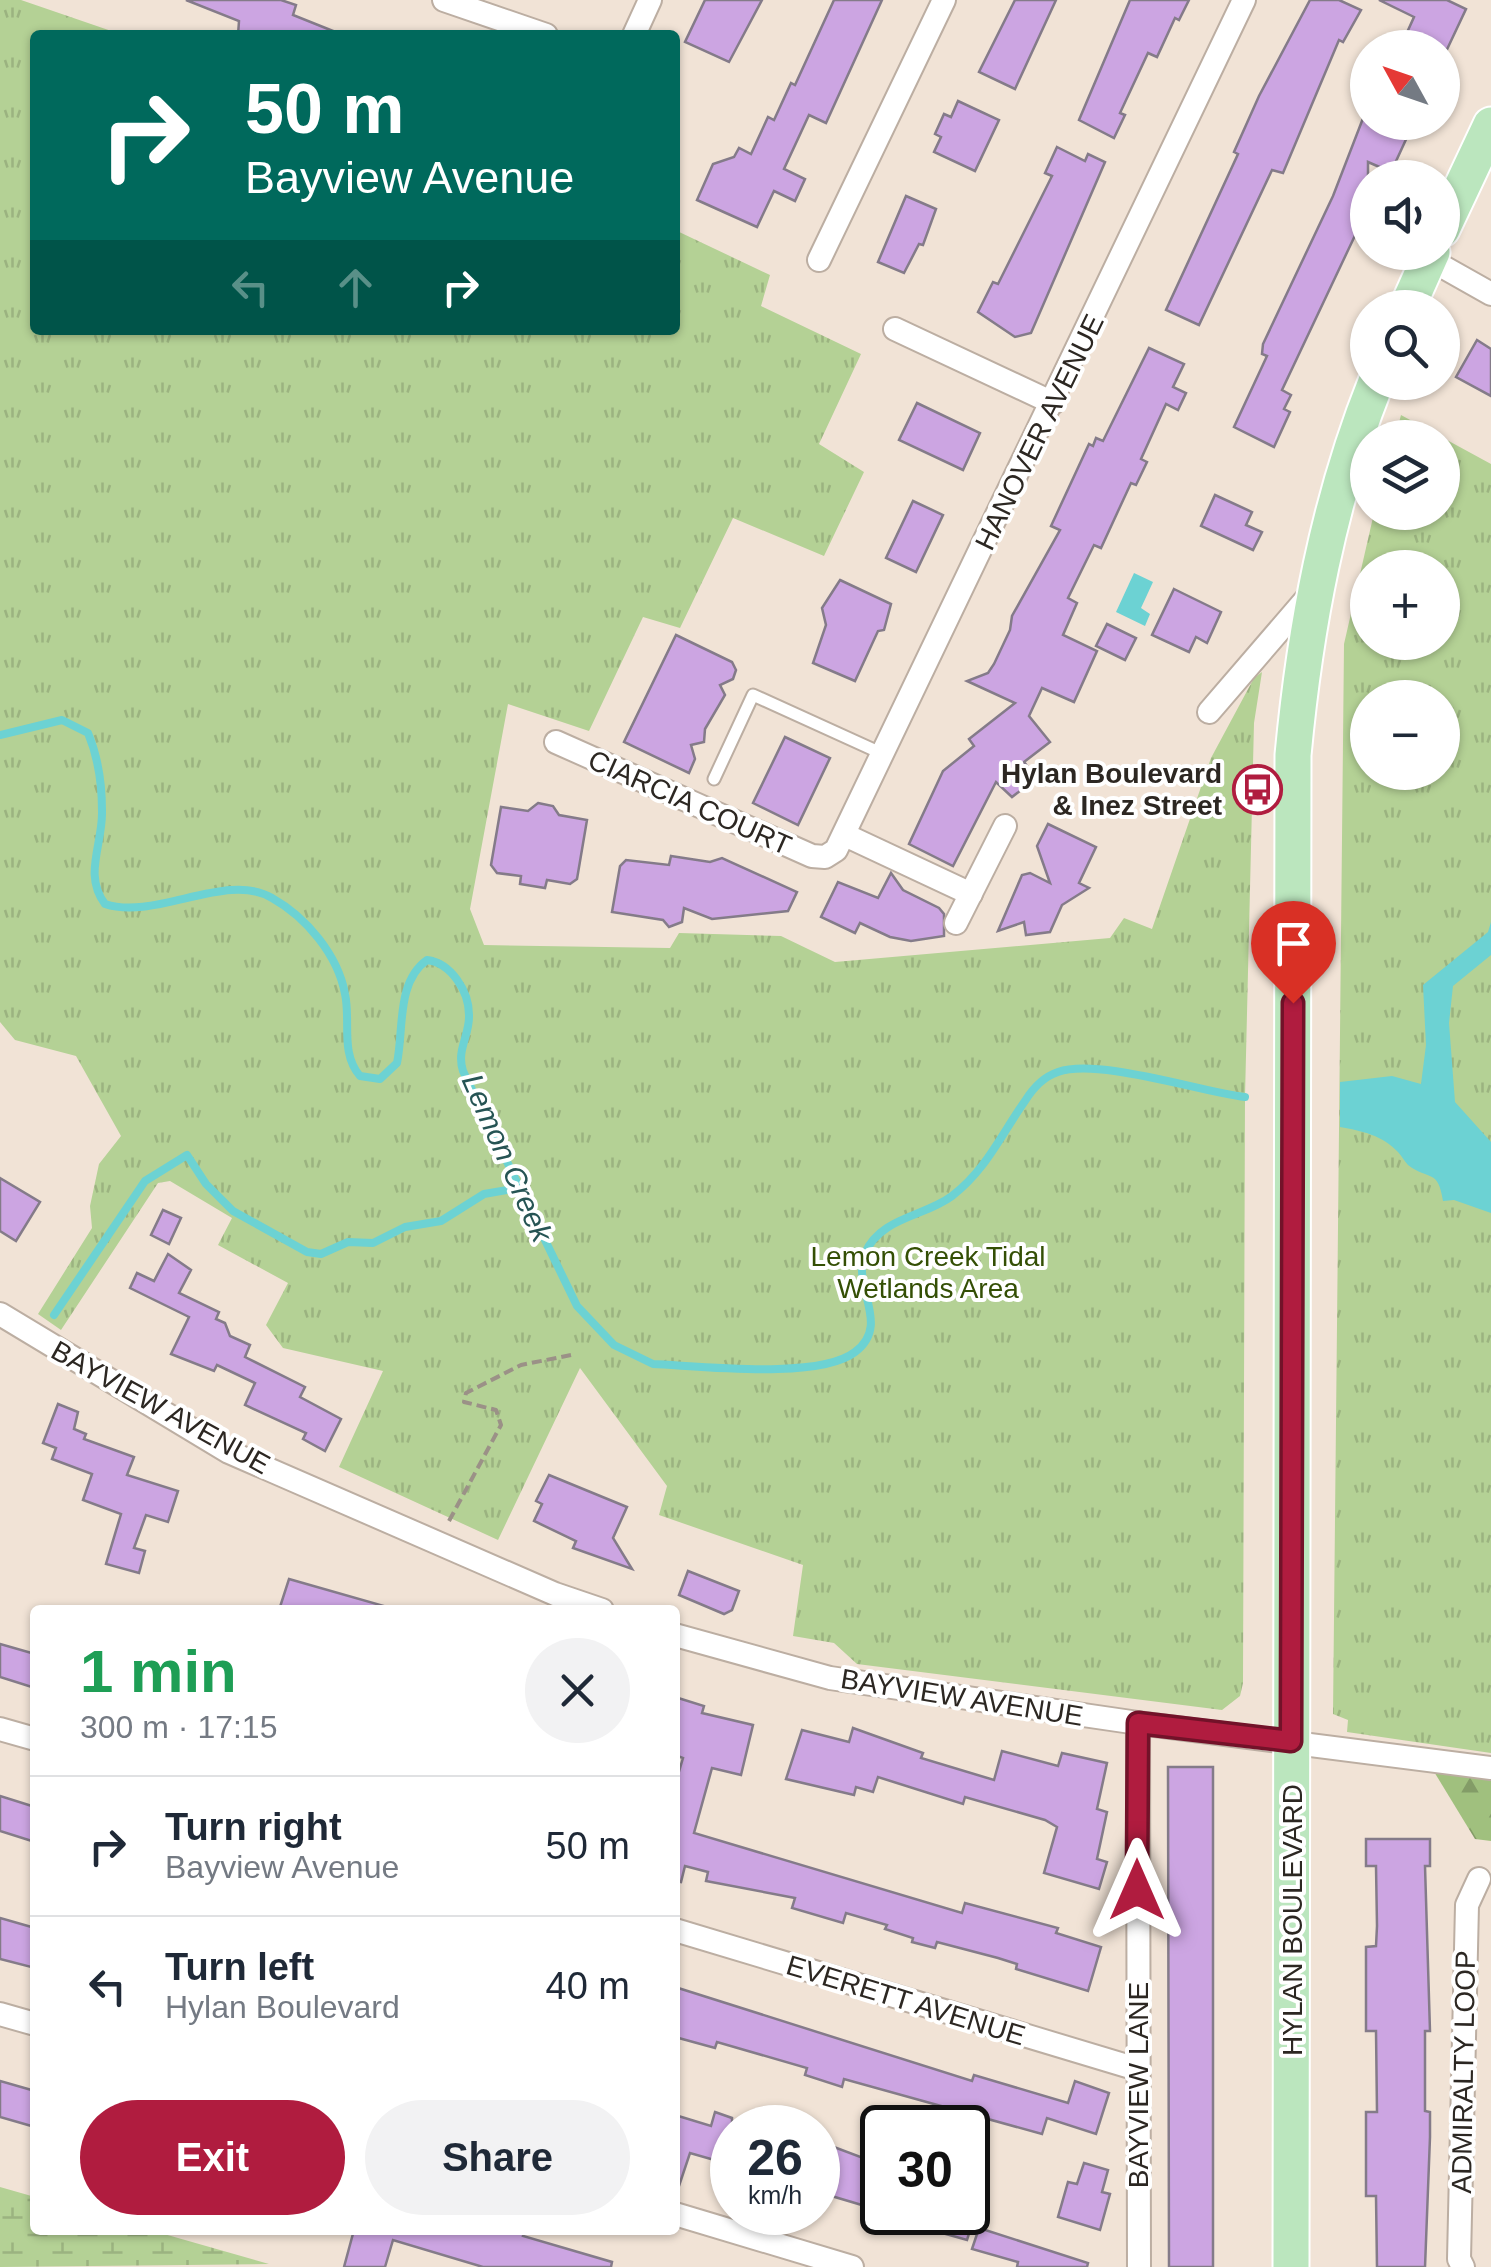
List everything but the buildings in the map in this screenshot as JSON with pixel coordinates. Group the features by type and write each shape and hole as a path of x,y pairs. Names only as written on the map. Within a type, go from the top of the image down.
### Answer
{"main road":[{"path":"1460,191 1491,125"},
{"name":"HYLAN BOULEVARD","path":"1291,2267 1294,755 1316,588 1342,479 1370,400"}],"street":[{"path":"444,0 531,30"},
{"path":"636,30 650,0"},
{"path":"819,260 944,0"},
{"name":"HANOVER AVENUE","path":"825,857 845,835 1244,0"},
{"path":"1460,268 1491,294"},
{"path":"895,330 1052,403"},
{"path":"1209,712 1316,588"},
{"name":"CIARCIA COURT","path":"556,742 812,856 825,857"},
{"path":"956,923 1005,826"},
{"path":"845,835 970,894"},
{"name":"BAYVIEW AVENUE","path":"0,1314 229,1452 436,1542 552,1602"},
{"name":"BAYVIEW AVENUE","path":"680,1636 830,1678 1138,1723 1491,1768"},
{"name":"BAYVIEW LANE","path":"1138,1723 1139,2267"},
{"path":"0,1728 30,1737"},
{"name":"ADMIRALTY LOOP","path":"1463,2267 1459,2259 1466,1904 1479,1879"},
{"name":"EVERETT AVENUE","path":"680,1931 1137,2068"},
{"path":"0,2014 30,2023"},
{"path":"680,2215 852,2267"}],"lane":[{"path":"714,779 753,695 884,755"}],"path":[{"path":"436,1542 500,1425 496,1410 464,1402 466,1393 521,1365 571,1355"}],"green space":[{"name":"Lemon Creek Tidal Wetlands Area","path":"0,0 21,0 108,30 30,30 30,335 680,335 680,232 770,275 761,306 861,354 819,444 864,472 824,556 733,518 680,628 643,617 589,731 508,704 470,909 484,945 670,948 679,933 781,936 835,962 1110,938 1124,918 1152,929 1211,758 1254,678 1262,672 1254,723 1245,1097 1240,1696 1222,1710 857,1664 834,1643 793,1636 803,1565 659,1515 667,1486 580,1368 498,1540 339,1467 383,1371 283,1348 266,1325 288,1283 218,1245 232,1218 170,1181 158,1183 61,1330 38,1314 92,1228 90,1206 99,1164 121,1136 76,1056 15,1040 0,1022"},
{"path":"1460,447 1491,464 1491,1753 1347,1732 1348,1720 1333,1714 1344,644 1350,618 1350,660 1460,660 1460,550 1366,550 1370,530 1460,530"},
{"path":"1433,1770 1491,1778 1491,1841 1475,1839"},
{"path":"0,2187 30,2196 30,2235 168,2235 269,2264 0,2267"}],"water":[{"path":"1134,573 1153,582 1141,608 1150,614 1145,626 1116,612"},
{"path":"1491,922 1491,955 1453,986 1449,1023 1455,1102 1491,1142 1491,1213 1454,1200 1443,1201 1435,1179 1408,1165 1385,1141 1340,1127 1340,1082 1392,1076 1421,1084 1426,1045 1423,985 1488,932"}],"waterway":[{"name":"Lemon Creek","path":"0,735 62,720 88,733 101,791 102,823 95,882 105,904 125,908 234,890 254,891 285,906 308,926 328,951 341,979 347,1004 348,1047 360,1076 380,1079 397,1063 403,1007 417,969 427,960 451,972 468,1006 469,1022 461,1056 463,1071 577,1306 614,1345 653,1364 788,1369 838,1361 855,1352 870,1330 862,1266 872,1241 892,1225 941,1203 964,1186 1031,1092 1053,1074 1097,1069 1245,1097"},
{"path":"54,1315 145,1181 187,1155 206,1184 233,1211 307,1252 321,1254 348,1242 373,1243 405,1227 441,1221 484,1194 519,1188"}],"place":[{"name":"Hylan Boulevard & Inez Street","path":"1257,789"}],"route":[{"path":"1137,1890 1138,1723 1291,1741 1293,1003"}]}
